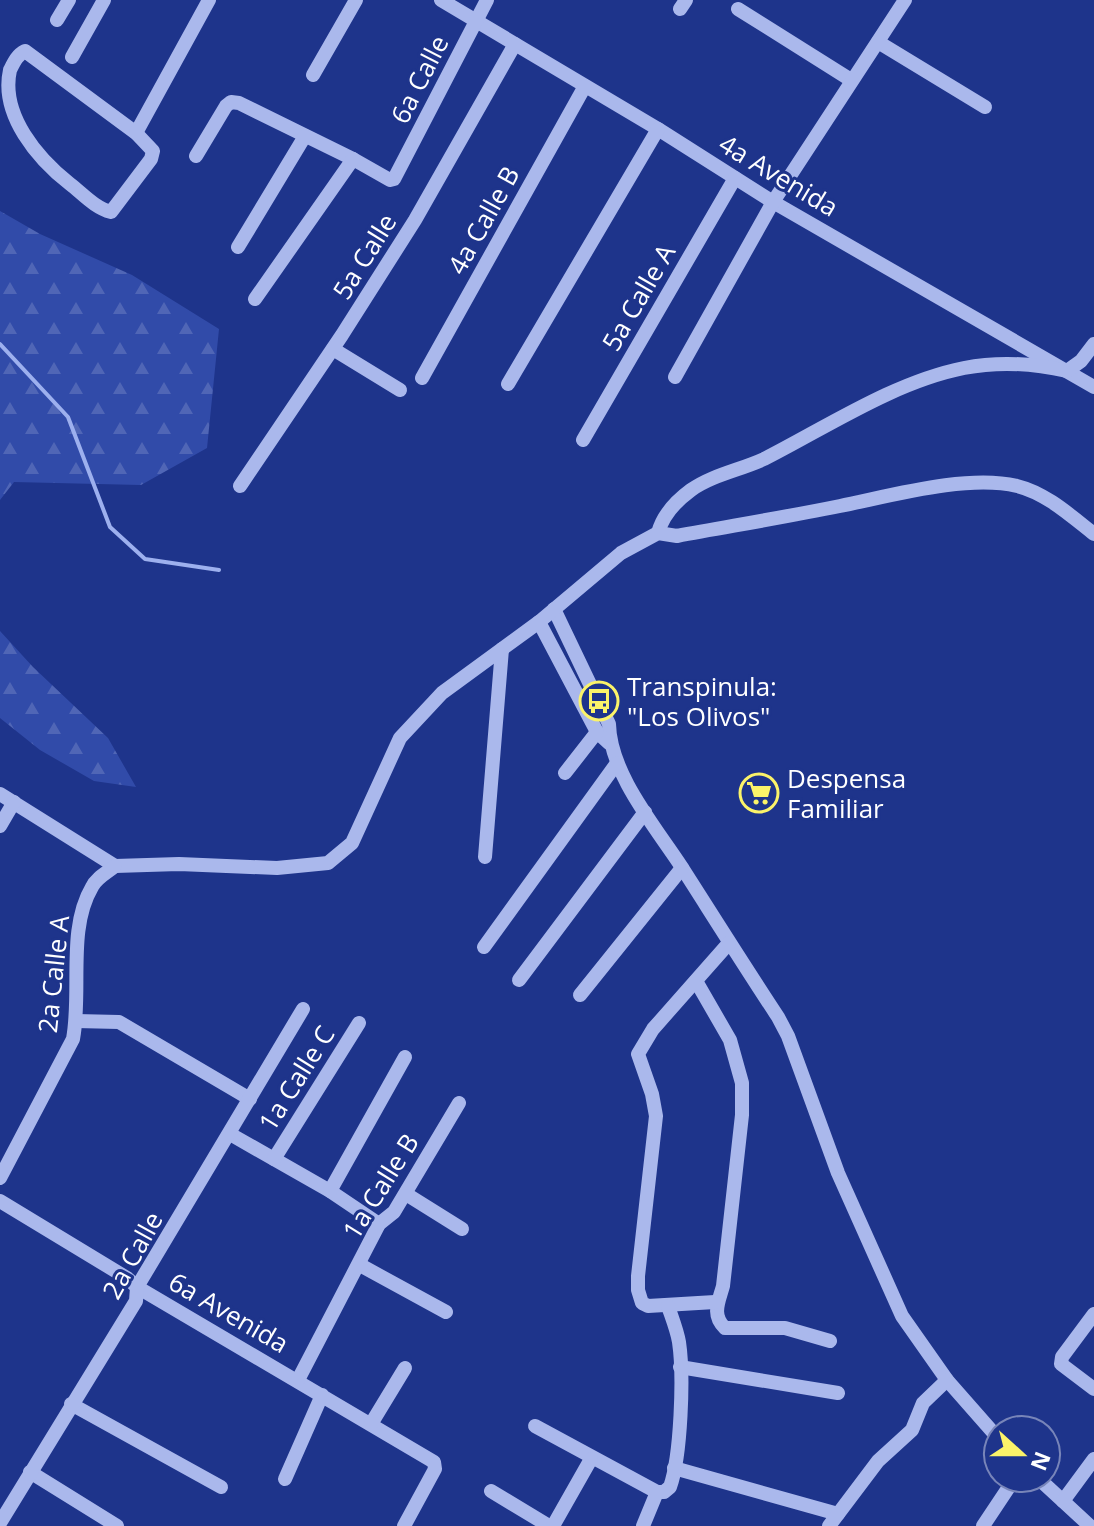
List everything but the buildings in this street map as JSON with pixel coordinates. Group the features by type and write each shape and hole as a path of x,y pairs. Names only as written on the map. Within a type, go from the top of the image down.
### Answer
{"street":[{"path":"57,20 69,0"},
{"path":"72,57 104,0"},
{"path":"136,133 209,0"},
{"path":"313,75 356,0"},
{"name":"4a Avenida","path":"441,0 658,129 773,202 1094,387"},
{"name":"6a Calle","path":"353,159 390,180 394,179 487,0"},
{"path":"675,377 773,202 905,0"},
{"path":"738,9 851,80"},
{"path":"878,42 985,107"},
{"name":"5a Calle","path":"240,486 415,220 515,44"},
{"path":"25,51 31,53 136,133 153,151 151,159 117,207 111,212 102,210 33,153 18,135 5,110 2,83 19,54 25,51"},
{"name":"4a Calle B","path":"422,378 585,86"},
{"path":"196,156 231,102 239,103 353,159 255,299"},
{"path":"508,384 658,129"},
{"path":"238,247 305,136"},
{"name":"5a Calle A","path":"583,440 735,178"},
{"path":"658,533 669,510 694,488 761,460 850,413 907,388 959,369 982,365 1025,363 1067,371 1081,361 1094,344"},
{"path":"333,349 400,390"},
{"path":"0,794 115,866 179,864 277,868 328,863 352,843 400,738 442,693 539,622 614,557 658,533 677,536 934,488 982,483 1030,490 1052,502 1094,534"},
{"path":"554,609 609,724 609,743 617,763 783,1027 838,1173 891,1293 916,1338 982,1420"},
{"path":"539,622 597,732 609,743"},
{"path":"517,638 543,641 553,647"},
{"path":"485,857 502,649"},
{"path":"565,773 597,732"},
{"path":"484,947 617,763"},
{"path":"0,826 14,802"},
{"path":"519,980 645,812"},
{"name":"2a Calle A","path":"0,1178 66,1056 76,1021 79,917 93,884 115,866"},
{"path":"580,995 682,868"},
{"path":"715,1302 644,1305 638,1290 656,1116 638,1054 653,1029 729,943"},
{"path":"696,981 730,1040 739,1066 743,1098 723,1286 715,1302 720,1324 725,1328 785,1328 830,1341"},
{"name":"2a Calle","path":"0,1523 136,1301 137,1287 303,1009"},
{"path":"76,1021 119,1022 250,1099"},
{"name":"1a Calle C","path":"274,1159 359,1023"},
{"name":"1a Calle B","path":"330,1191 405,1057"},
{"name":"1a Calle B","path":"298,1380 379,1224 394,1212 406,1194 459,1103"},
{"path":"230,1134 330,1191 379,1224"},
{"path":"406,1194 462,1229"},
{"name":"6a Avenida","path":"0,1201 137,1287 435,1463 435,1469 404,1526"},
{"path":"360,1265 446,1312"},
{"path":"535,1426 657,1492 664,1492 670,1487 674,1468 680,1367 679,1343 668,1306"},
{"path":"1092,1321 1062,1357 1061,1364 1094,1389"},
{"path":"680,1367 838,1393"},
{"path":"371,1424 405,1368"},
{"path":"674,1468 833,1520 878,1461 912,1430 923,1403 947,1380"},
{"path":"285,1479 322,1395"},
{"path":"71,1404 221,1487"},
{"path":"491,1491 551,1526 591,1459"},
{"path":"1063,1501 1094,1459"},
{"path":"30,1472 117,1526"},
{"path":"643,1526 657,1492"},
{"path":"986,1525 1005,1494"},
{"path":"1055,1494 1090,1526"}],"green space":[{"path":"0,211 40,234 132,275 219,329 207,448 141,485 14,482 0,500"},
{"path":"0,631 108,738 136,787 94,781 40,750 0,718"}],"waterway":[{"path":"0,344 68,417 110,527 145,559 219,570"}],"place":[{"name":"Transpinula: \"Los Olivos\"","path":"599,701"},
{"name":"Despensa Familiar","path":"759,793"}]}
